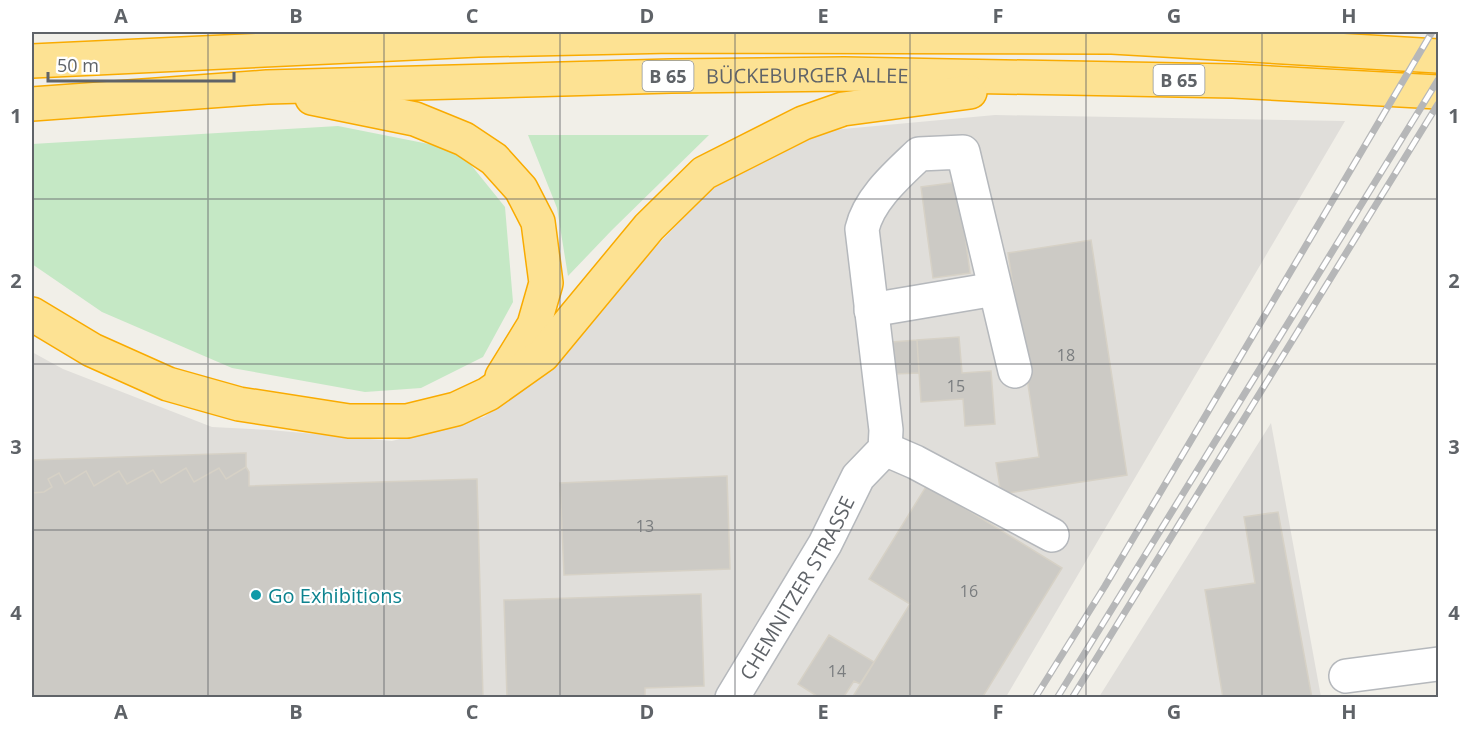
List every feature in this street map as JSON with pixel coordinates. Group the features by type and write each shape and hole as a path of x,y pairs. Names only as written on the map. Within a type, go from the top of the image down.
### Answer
{"highway":[{"path":"286,48 390,32"},
{"path":"1061,32 1112,37"},
{"name":"BÜCKEBURGER ALLEE","path":"32,61 478,40 673,36 1112,37 1438,56"},
{"name":"BÜCKEBURGER ALLEE","path":"32,104 267,87 683,75 844,74 1233,81 1438,92"},
{"path":"32,314 92,350 168,384 239,404 349,421 407,421 456,409 488,394 543,355 649,227 704,173 804,123 843,110 1070,78"},
{"path":"267,87 425,123 464,139 494,159 521,189 538,222 546,283 534,325 509,366 488,394"}],"street":[{"path":"1015,370 963,152 919,154 878,197 863,223 862,230 886,430 885,449 926,467 1052,535"},
{"path":"871,310 996,289"},
{"name":"CHEMNITZER STRASSE","path":"732,698 825,544 858,477 885,449"},
{"path":"1346,676 1438,664"}],"shaded area":[{"path":"995,115 1345,121 1006,697 32,697 32,352 63,369 212,427 392,441 484,417 536,378 590,326 650,253 710,190 746,166 832,130"},
{"path":"1271,423 1321,697 1099,697"}],"green space":[{"path":"338,126 459,150 505,207 513,302 483,357 421,388 365,392 232,368 102,312 32,264 32,144"},
{"path":"528,135 709,135 568,276 557,208"}],"building":[{"path":"958,182 970,273 933,278 921,187"},
{"path":"1091,240 1127,475 1001,494 996,463 1039,457 1008,253"},
{"path":"959,337 962,373 991,371 995,424 965,426 963,399 921,402 917,340"},
{"path":"917,340 919,373 894,374 892,342"},
{"path":"246,453 246,467 226,479 219,468 194,482 186,468 161,483 153,470 127,484 119,471 94,486 86,471 65,484 59,473 48,479 52,487 44,492 32,493 32,460"},
{"name":"Go Exhibitions","path":"246,467 249,472 249,486 477,479 483,698 32,698 32,493 44,492 52,487 48,479 59,473 65,484 86,471 94,486 119,471 127,484 153,470 161,483 186,468 194,482 219,468 226,479"},
{"path":"727,476 730,569 564,575 560,483"},
{"path":"927,485 1062,568 982,698 852,698 910,604 869,579"},
{"path":"1278,512 1312,698 1223,698 1205,590 1255,583 1244,517"},
{"path":"701,594 704,686 645,688 645,698 507,698 504,600"},
{"path":"829,635 874,662 860,684 854,681 843,698 820,698 798,684"}],"railway":[{"path":"1035,698 1105,586 1432,32"},
{"path":"1057,698 1438,80"},
{"path":"1072,698 1438,104"}],"place":[{"name":"Go Exhibitions","path":"256,595"}]}
